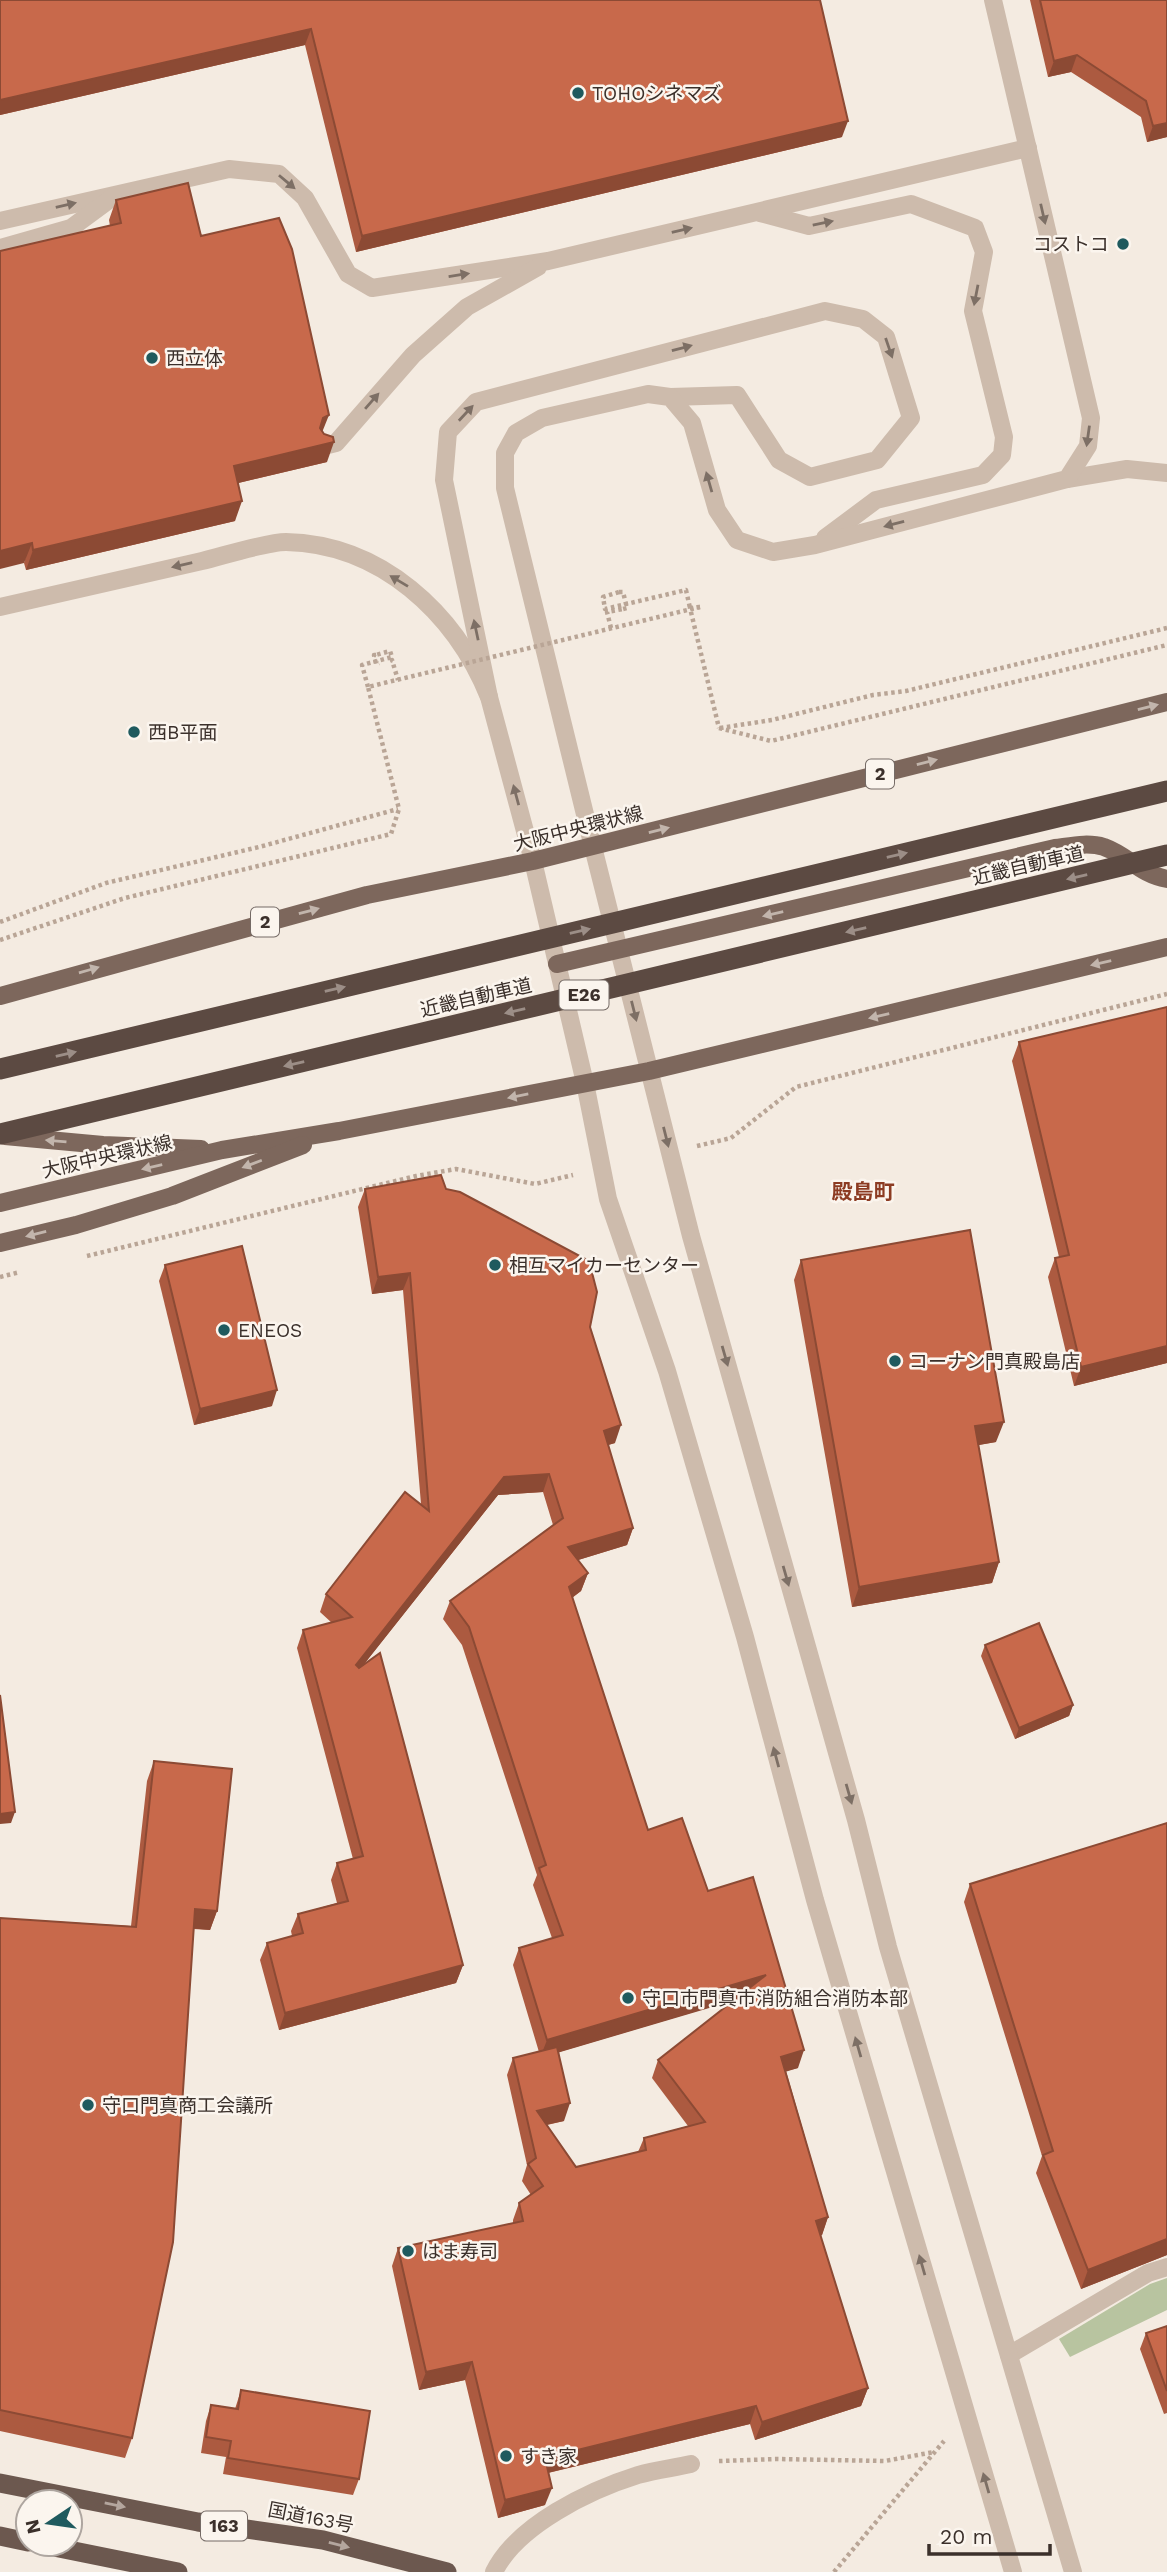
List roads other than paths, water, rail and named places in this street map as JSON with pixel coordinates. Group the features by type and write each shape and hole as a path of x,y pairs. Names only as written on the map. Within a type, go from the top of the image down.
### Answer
{"highway":[{"name":"近畿自動車道","path":"0,1069 1167,791"},
{"name":"近畿自動車道","path":"0,1135 1167,855"},
{"name":"国道163号","path":"0,2483 198,2522 323,2540 447,2572"},
{"path":"84,2553 178,2572"}],"main road":[{"name":"大阪中央環状線","path":"3,999 367,895 533,862 1167,702"},
{"path":"557,964 1026,854 1083,844 1101,846 1115,852 1145,873 1167,879"},
{"name":"大阪中央環状線","path":"0,1203 222,1150 649,1071 1167,947"},
{"path":"0,1243 172,1196 339,1130"},
{"path":"0,1135 103,1145 222,1150"}],"street":[{"path":"993,0 1091,418 1088,446 1068,479"},
{"path":"0,221 229,169 279,174 305,198 348,274 372,288 548,261 1028,148"},
{"path":"0,248 71,228 119,193"},
{"path":"757,212 809,226 911,204 975,228 984,252 973,312 1004,437 1002,455 984,475 876,500 815,545"},
{"path":"324,446 336,443 413,355 467,307 548,261"},
{"path":"1013,2572 815,1900 745,1637 667,1371 608,1199 585,1083 533,862 489,697 444,480 448,432 476,402 825,311 863,319 886,337 911,418 877,460 810,477 779,460 737,395 670,397 648,394 542,418 516,433 505,453 505,488 691,1236 856,1820 888,1947 1073,2572"},
{"path":"670,397 692,423 717,510 737,540 773,552 815,545 1068,479 1127,469 1167,473"},
{"path":"0,607 284,542 346,552 405,583 447,622 479,671 489,697"},
{"path":"1009,2355 1148,2273 1167,2267"},
{"path":"494,2572 510,2548 523,2537 586,2495 636,2476 691,2464"}],"place":[{"name":"TOHOシネマズ","path":"578,93"},
{"name":"コストコ","path":"1123,244"},
{"name":"西立体","path":"152,358"},
{"name":"西B平面","path":"134,732"},
{"name":"相互マイカーセンター","path":"495,1265"},
{"name":"ENEOS","path":"224,1330"},
{"name":"コーナン門真殿島店","path":"895,1361"},
{"name":"守口市門真市消防組合消防本部","path":"628,1998"},
{"name":"守口門真商工会議所","path":"88,2105"},
{"name":"はま寿司","path":"408,2251"},
{"name":"すき家","path":"506,2456"}],"district":[{"name":"殿島町","path":"863,1192"}]}
